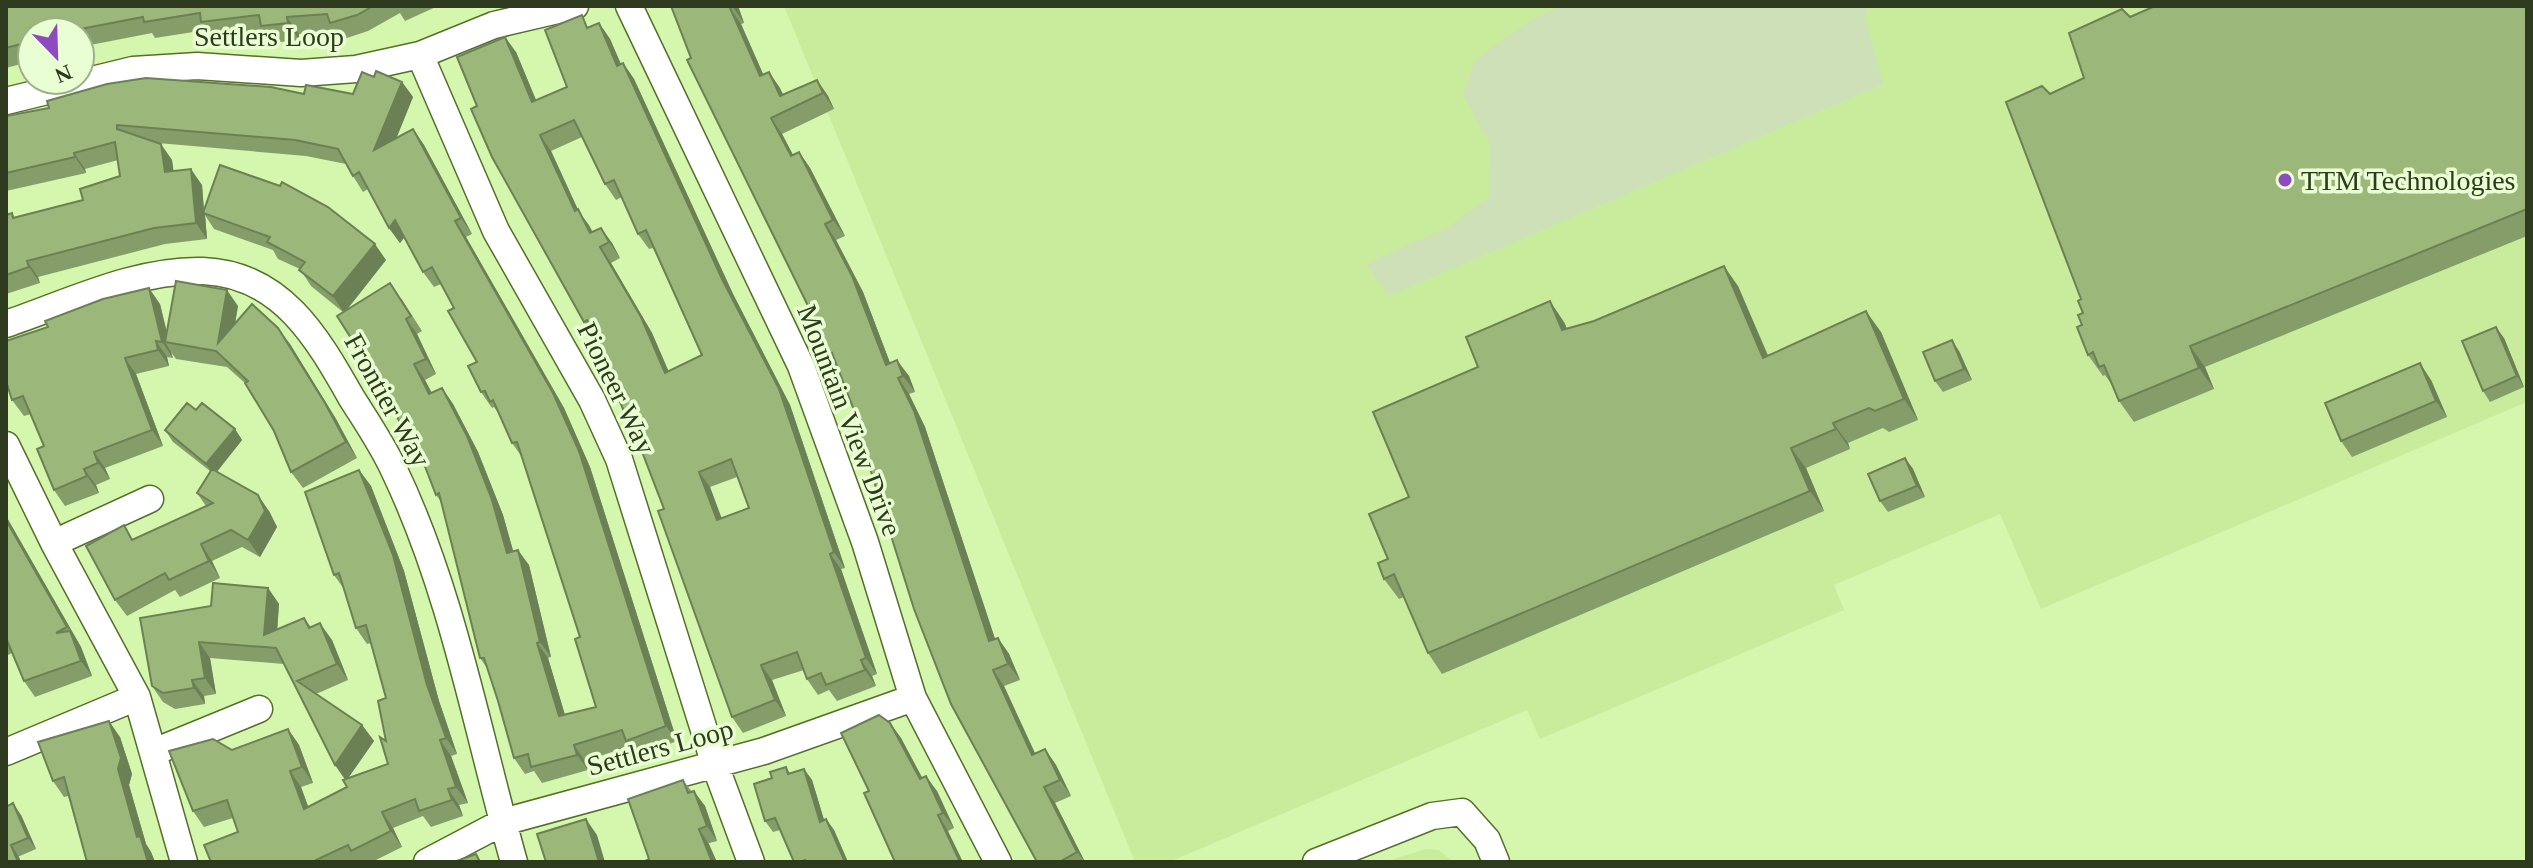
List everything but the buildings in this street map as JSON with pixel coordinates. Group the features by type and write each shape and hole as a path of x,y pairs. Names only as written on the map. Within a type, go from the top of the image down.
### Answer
{"street":[{"name":"Settlers Loop","path":"6,101 133,70 197,66 301,73 356,69 420,55 494,25 575,6"},
{"name":"Mountain View Drive","path":"629,6 801,366 865,542 913,698 998,862"},
{"name":"Pioneer Way","path":"420,55 496,231 592,400 619,459 715,765 751,862"},
{"name":"Frontier Way","path":"6,324 157,273 205,271 243,279 276,295 300,316 394,469 422,537 446,608 514,862"},
{"path":"6,445 54,543 137,697 154,752 168,815 184,862"},
{"path":"54,543 150,499"},
{"path":"6,752 137,697"},
{"name":"Settlers Loop","path":"427,862 503,822 715,765 913,698"},
{"path":"154,752 259,709"},
{"path":"1316,862 1432,816 1462,812 1487,840 1496,862"}],"shaded area":[{"path":"784,6 2527,6 2527,402 2041,609 2000,514 1834,585 1844,610 1540,739 1527,710 1169,862 1135,862"},
{"path":"1561,6 1869,6 1865,18 1883,84 1389,296 1366,264 1448,227 1489,197 1490,144 1463,94 1475,60 1529,21"},
{"path":"1426,849 1439,850 1453,862 1384,862"}],"place":[{"name":"TTM Technologies","path":"2285,180"}]}
